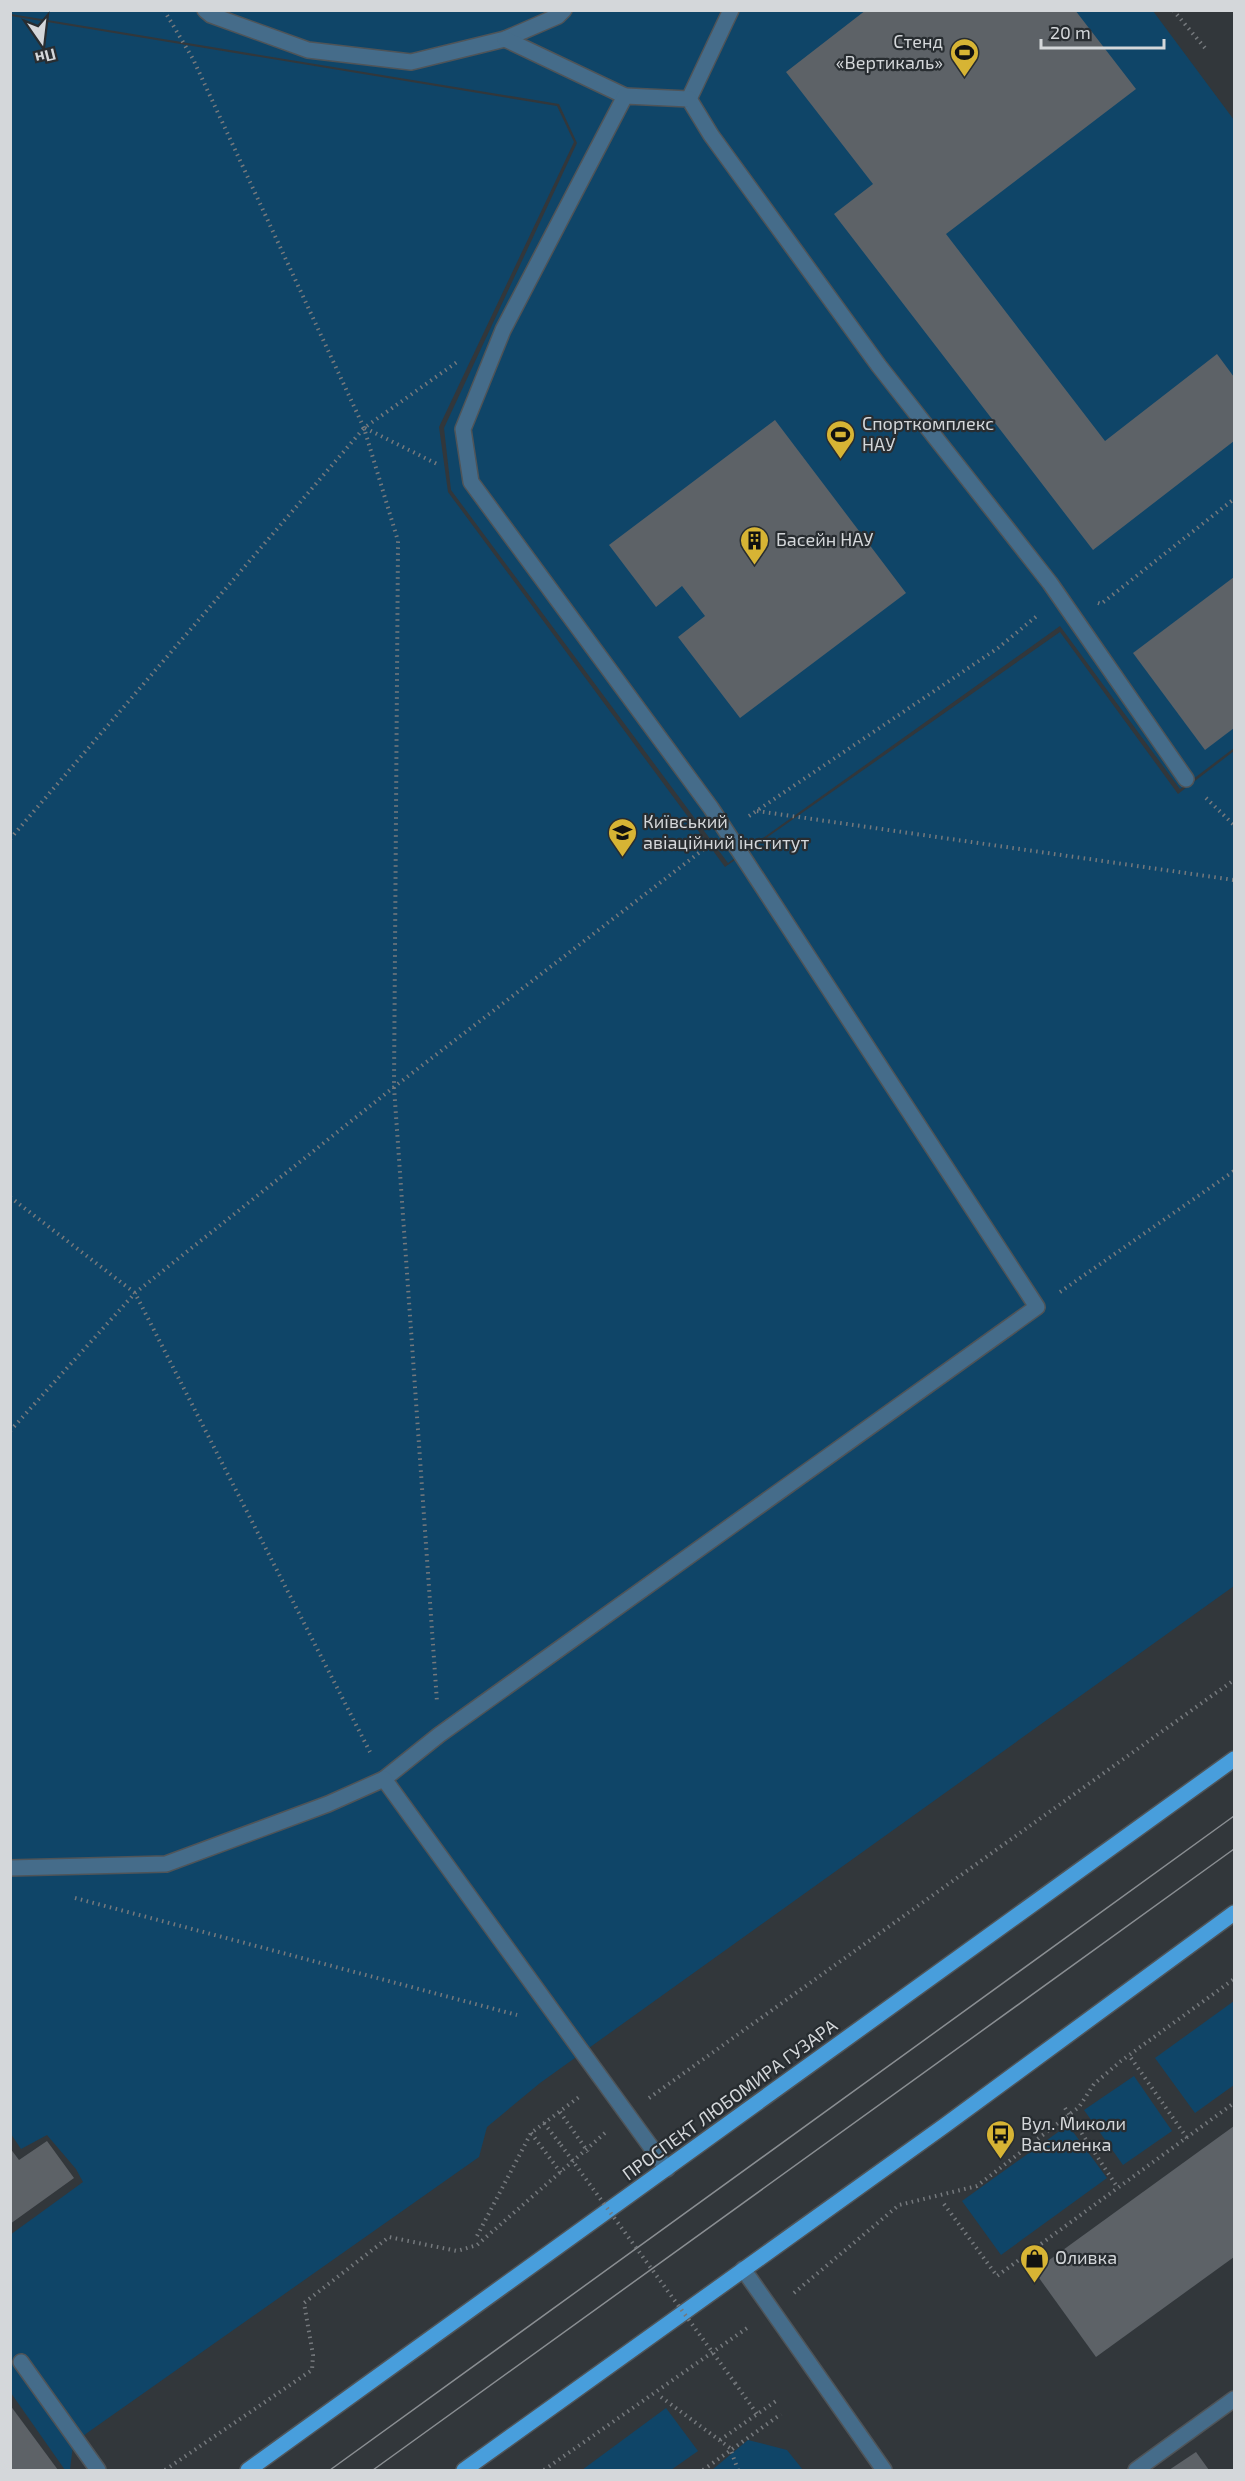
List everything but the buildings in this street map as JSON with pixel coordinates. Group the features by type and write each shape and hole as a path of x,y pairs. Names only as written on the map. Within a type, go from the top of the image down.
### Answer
{"main road":[{"name":"ПРОСПЕКТ ЛЮБОМИРА ГУЗАРА","path":"248,2470 1234,1759"},
{"path":"464,2470 1234,1913"}],"street":[{"path":"205,10 211,15 308,50 411,62 505,39 558,16 564,10"},
{"path":"689,99 731,10"},
{"path":"505,39 625,96 689,99"},
{"path":"10,1868 166,1864 328,1804 384,1779 439,1736 1037,1307 727,831 471,482 463,429 503,330 625,96"},
{"path":"689,99 711,135 879,366 1050,583 1186,778"},
{"path":"384,1779 668,2169"},
{"path":"743,2269 884,2470"},
{"path":"21,2362 98,2470"},
{"path":"1136,2470 1234,2399"}],"path":[{"path":"164,10 193,59 364,428 398,541 394,1087 439,1736"},
{"path":"1173,10 1205,48"},
{"path":"10,839 364,428 503,330"},
{"path":"364,428 471,482"},
{"path":"10,1431 135,1293 394,1087 727,831 998,648 1060,600 1101,603 1234,498"},
{"path":"1186,778 1234,825"},
{"path":"757,811 1234,880"},
{"path":"1037,1307 1234,1171"},
{"path":"10,1197 135,1293 384,1779"},
{"path":"165,2470 312,2370 304,2303 389,2237 457,2251 477,2245 628,2113 1234,1680"},
{"path":"68,1896 518,2015"},
{"path":"544,2470 773,2310 898,2205 977,2186 1079,2107 1094,2084 1121,2061 1234,1979"},
{"path":"1131,2058 1187,2138"},
{"path":"477,2236 531,2133 603,2079"},
{"path":"944,2204 997,2276 1234,2103"},
{"path":"1065,2108 1118,2188"},
{"path":"560,2112 588,2152"},
{"path":"544,2123 757,2414"},
{"path":"531,2133 561,2173"},
{"path":"661,2397 730,2448 738,2470"},
{"path":"720,2440 776,2401"},
{"path":"703,2470 730,2448 781,2414"}],"shaded area":[{"name":"Спорткомплекс НАУ","path":"10,11 1153,11 1234,120 1234,748 1180,789 1060,626 728,863 451,490 444,428 577,143 559,104 11,14"},
{"name":"Київський авіаційний інститут","path":"11,16 557,106 574,142 439,427 448,492 725,867 1060,632 1178,794 1234,751 1234,1586 540,2083 487,2127 479,2157 87,2433 73,2445 70,2470 65,2470 11,2393 10,2235 83,2182 76,2169 47,2135 21,2149 11,2134"},
{"path":"1234,2001 1234,2085 1195,2113 1155,2058"},
{"path":"1134,2076 1172,2131 1123,2165 1084,2110"},
{"path":"1068,2125 1107,2178 1001,2255 962,2201"},
{"path":"666,2408 698,2451 671,2470 582,2470"},
{"path":"748,2440 787,2450 803,2470 712,2470"}],"tram line":[{"path":"330,2470 1234,1816"},
{"path":"373,2470 1234,1849"}],"place":[{"name":"Стенд «Вертикаль»","path":"964,78"},
{"name":"Спорткомплекс НАУ","path":"841,460"},
{"name":"Басейн НАУ","path":"755,566"},
{"name":"Київський авіаційний інститут","path":"622,858"},
{"name":"Вул. Миколи Василенка","path":"1000,2160"},
{"name":"Оливка","path":"1034,2284"}]}
